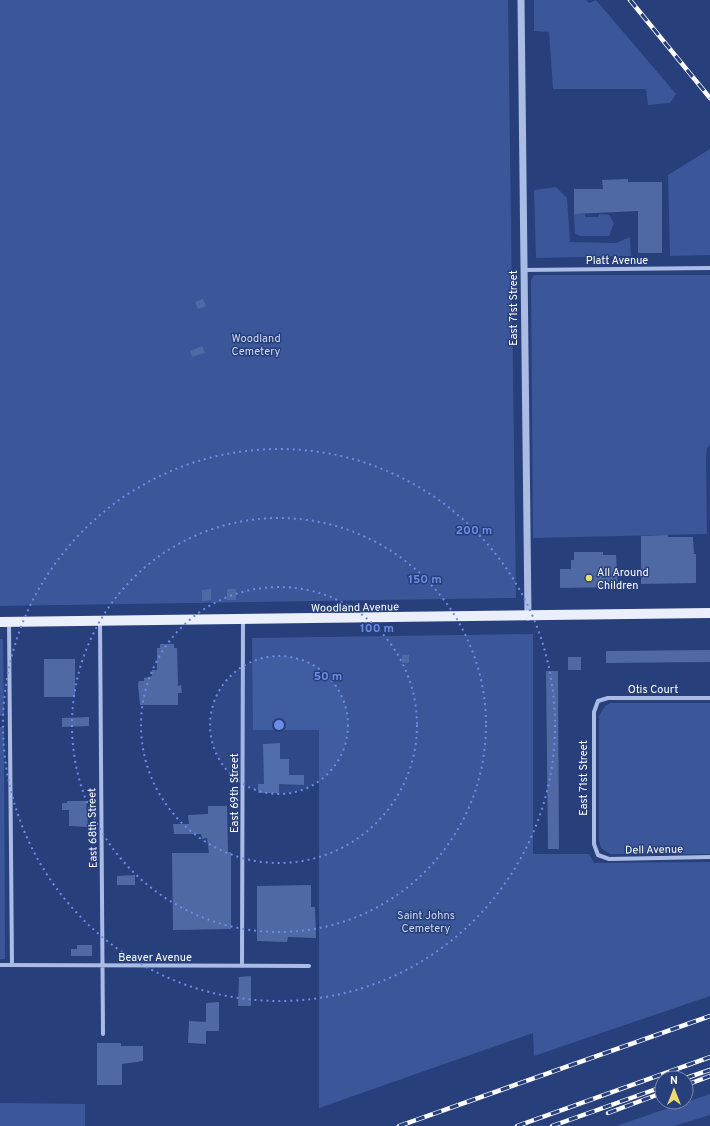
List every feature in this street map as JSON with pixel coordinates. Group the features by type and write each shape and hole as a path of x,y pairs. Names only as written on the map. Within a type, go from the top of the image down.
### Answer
{"main road":[{"name":"Woodland Avenue","path":"5,622 100,622 710,613"}],"street":[{"name":"East 71st Street","path":"521,0 528,616"},
{"name":"Platt Avenue","path":"524,270 710,268"},
{"name":"East 69th Street","path":"242,966 243,620"},
{"path":"5,622 12,966"},
{"name":"East 68th Street","path":"100,622 103,1034"},
{"name":"Otis Court","path":"598,701 608,698 710,698"},
{"name":"East 71st Street","path":"598,701 594,712 594,844 598,855"},
{"name":"Dell Avenue","path":"598,855 609,858 710,857"},
{"name":"Beaver Avenue","path":"0,965 309,966"}],"green space":[{"name":"Woodland Cemetery","path":"0,0 508,0 516,598 0,606"},
{"path":"534,0 586,0 589,3 596,0 676,94 670,103 648,105 646,89 553,89 549,32 534,31"},
{"path":"710,149 710,255 670,256 668,175"},
{"path":"556,187 567,198 570,242 616,243 630,237 631,256 536,258 534,190"},
{"path":"574,214 585,214 585,217 598,217 599,214 609,215 614,223 609,236 581,236 575,234"},
{"path":"534,275 710,275 710,445 707,448 706,459 707,534 533,538 531,280"},
{"name":"Saint Johns Cemetery","path":"533,634 533,854 589,854 594,863 710,862 710,996 534,1056 533,1033 319,1108 319,730 253,730 252,638"},
{"path":"0,639 3,639 4,716 0,716"},
{"path":"610,703 710,703 710,854 610,854 601,848 599,840 599,716 605,706"},
{"path":"0,727 4,727 5,959 0,959"},
{"path":"710,1094 710,1115 674,1126 616,1126 663,1110 694,1110 694,1099"},
{"path":"0,1103 85,1104 85,1126 0,1126"}],"building":[{"path":"628,179 628,182 662,182 662,253 638,253 638,211 574,214 574,189 603,189 602,180"},
{"path":"203,299 206,306 198,309 195,302"},
{"path":"202,346 205,353 192,357 190,351"},
{"path":"668,535 668,537 693,537 694,554 696,554 696,583 641,584 641,536"},
{"name":"All Around Children","path":"574,552 603,552 603,555 616,555 618,587 560,588 560,569 571,569 571,560 574,560"},
{"path":"211,589 211,600 202,601 202,590"},
{"path":"227,589 236,589 236,600 227,600"},
{"path":"160,644 174,644 174,648 177,648 178,686 181,685 182,693 178,693 178,705 140,705 138,684 139,681 144,681 144,678 152,676 152,670 157,670 157,648 160,648"},
{"path":"710,650 710,662 606,663 606,651"},
{"path":"402,655 409,655 409,663 402,663"},
{"path":"568,657 581,657 581,670 568,670"},
{"path":"44,659 75,659 75,697 44,697"},
{"path":"546,671 558,671 559,849 548,849"},
{"path":"89,717 89,726 62,727 62,718"},
{"path":"280,743 280,759 289,759 289,775 304,775 304,785 279,784 279,793 258,793 258,784 264,784 263,744"},
{"path":"67,801 86,801 88,827 69,826 69,810 62,810 62,803 67,803"},
{"path":"208,806 227,806 228,852 231,852 231,929 173,930 172,853 209,853 207,838 202,839 201,834 174,834 173,824 189,824 188,815 208,814"},
{"path":"135,875 135,885 117,885 117,876"},
{"path":"311,885 311,907 315,907 316,938 288,937 287,942 257,941 257,886"},
{"path":"77,945 92,945 92,956 71,956 71,949 77,949"},
{"path":"251,976 251,1006 238,1006 239,977"},
{"path":"219,1002 219,1031 206,1031 206,1044 188,1043 189,1021 206,1022 206,1003"},
{"path":"97,1043 121,1043 121,1046 143,1046 143,1061 122,1064 122,1085 97,1085"}],"railway":[{"path":"630,0 710,98"},
{"path":"399,1126 710,1016"},
{"path":"517,1126 710,1057"},
{"path":"694,1075 710,1070"},
{"path":"694,1082 710,1076"},
{"path":"552,1126 654,1090"},
{"path":"608,1113 654,1096"}],"place":[{"name":"All Around Children","path":"589,578"}]}
